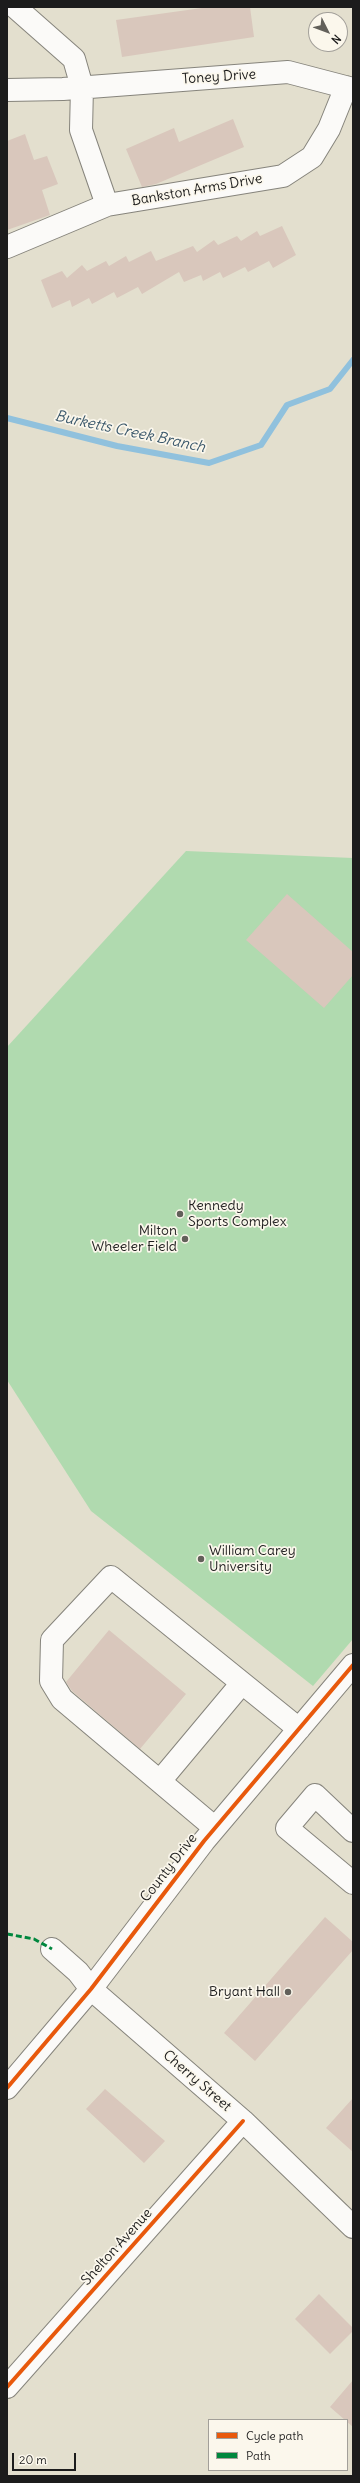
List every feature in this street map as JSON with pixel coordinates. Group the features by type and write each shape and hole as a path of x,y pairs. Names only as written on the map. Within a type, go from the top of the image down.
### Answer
{"street":[{"path":"15,7 74,60 82,87 81,130 106,205"},
{"name":"Toney Drive","path":"7,90 82,87 288,72 349,88"},
{"name":"Bankston Arms Drive","path":"7,247 106,205 283,176 312,157 329,129 349,88"},
{"path":"215,1828 62,1699 51,1681 52,1640 111,1577 299,1729"},
{"name":"County Drive","path":"7,2088 91,1989 215,1828 299,1729 351,1671"},
{"path":"160,1781 242,1683"},
{"path":"353,1831 315,1795 287,1828 353,1883"},
{"name":"Cherry Street","path":"52,1949 78,1972 91,1989 243,2121 353,2227"},
{"name":"Shelton Avenue","path":"7,2387 243,2121"}],"green space":[{"name":"Kennedy Sports Complex","path":"186,851 353,858 353,1639 313,1686 91,1511 7,1380 7,1047"}],"building":[{"path":"209,7 250,7 254,37 122,57 116,20"},
{"path":"233,119 244,147 156,184 142,187 126,149 174,128 179,142"},
{"path":"25,134 34,160 47,156 58,184 42,190 50,215 7,230 7,141"},
{"path":"282,226 296,255 273,268 269,261 248,272 245,267 223,278 220,272 203,281 201,275 184,282 179,272 142,294 138,287 117,298 114,292 92,304 89,298 72,307 70,300 52,308 41,280 62,271 67,278 82,265 87,271 106,261 109,266 126,256 129,262 151,251 156,261 193,246 197,252 214,240 218,245 237,236 241,241 257,231 260,236"},
{"path":"287,894 353,952 353,975 324,1008 246,940"},
{"path":"109,1630 186,1694 140,1749 72,1691 66,1682"},
{"name":"Bryant Hall","path":"325,1917 353,1942 353,1950 255,2061 224,2033"},
{"path":"105,2089 165,2141 144,2163 86,2109"},
{"path":"353,2098 353,2152 326,2128"},
{"path":"319,2294 353,2328 353,2331 330,2354 295,2319"},
{"path":"353,2380 353,2427 348,2423 348,2419 344,2419 330,2407"}],"waterway":[{"name":"Burketts Creek Branch","path":"7,418 117,446 209,463 261,445 287,405 330,389 353,360"}],"marked path":[{"path":"7,1934 34,1939 52,1949"}],"cycle path":[{"path":"7,2088 91,1989 204,1841 353,1665"},
{"path":"7,2387 243,2121"}],"place":[{"name":"Kennedy Sports Complex","path":"180,1214"},
{"name":"Milton Wheeler Field","path":"185,1239"},
{"name":"William Carey University","path":"201,1559"},
{"name":"Bryant Hall","path":"288,1992"}]}
